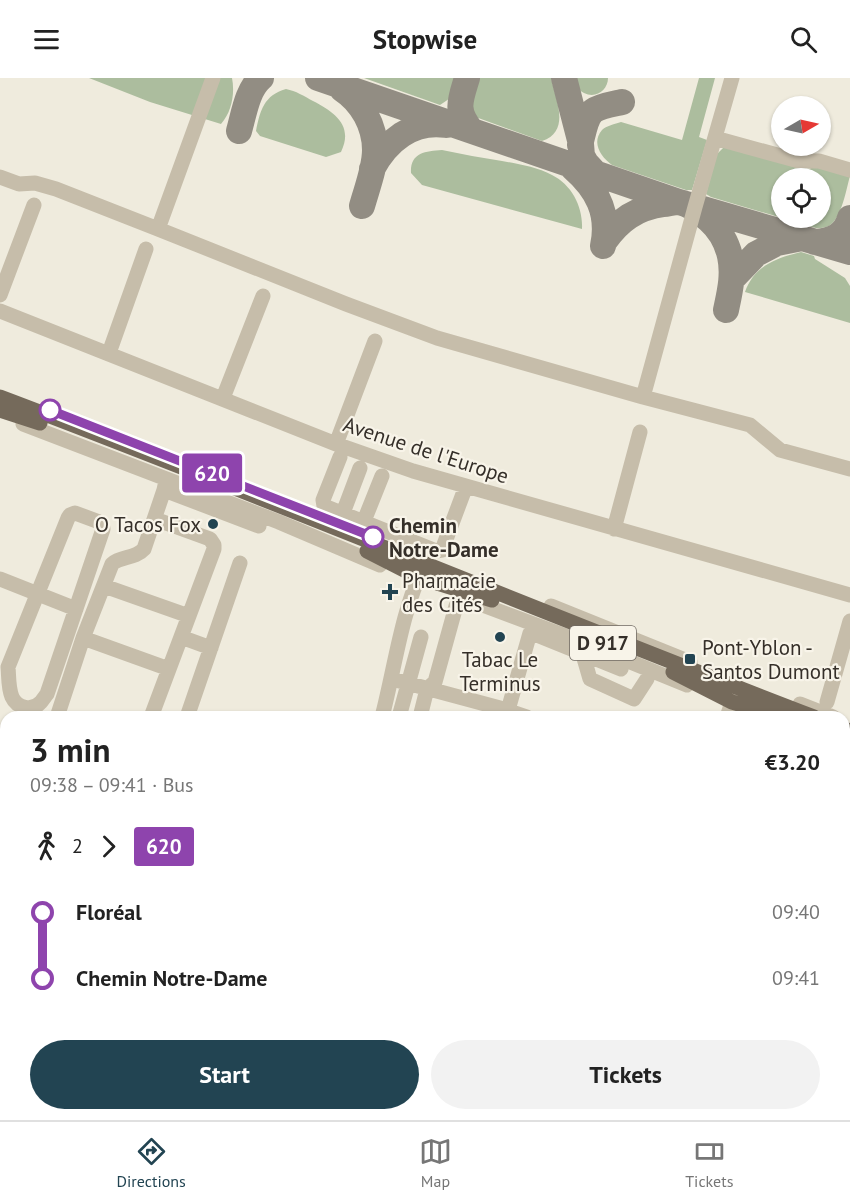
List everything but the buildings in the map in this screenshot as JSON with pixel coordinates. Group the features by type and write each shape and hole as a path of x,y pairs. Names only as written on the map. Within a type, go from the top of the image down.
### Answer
{"main road":[{"name":"D 917","path":"0,398 580,643 670,675 729,709"},
{"name":"D 917","path":"0,410 166,480 278,523 359,547 420,575 577,624 684,668 798,711"}],"street":[{"path":"158,229 213,78"},
{"path":"644,397 732,78"},
{"path":"715,138 799,161 819,162 850,170"},
{"path":"0,177 19,184 35,183 56,189 437,338 750,425 780,450 850,469"},
{"path":"0,295 34,205"},
{"path":"109,353 146,249"},
{"path":"223,398 263,296"},
{"name":"Avenue de l'Europe","path":"0,311 223,398 338,450 850,595"},
{"path":"375,341 338,450 323,500 324,506 436,551 442,550 466,486"},
{"path":"0,390 817,711"},
{"path":"0,417 79,445 278,523"},
{"path":"614,529 640,432"},
{"path":"343,513 360,468"},
{"path":"364,521 382,476"},
{"path":"59,711 83,638 112,564 116,560 139,555 144,549 166,480"},
{"path":"75,513 102,523 103,530 76,609 47,694 38,705 31,708 21,706 12,695 9,667 70,515 75,513"},
{"path":"153,711 214,549 214,544 210,539 154,519"},
{"path":"189,711 240,563"},
{"path":"384,711 402,632 420,575 460,598 483,601 488,617 530,633 580,643 647,679 670,675"},
{"path":"0,579 76,609"},
{"path":"104,586 189,616"},
{"path":"422,711 427,689 435,682 460,598"},
{"path":"827,702 850,621"},
{"path":"508,711 530,633"},
{"path":"181,636 211,648"},
{"path":"401,711 421,637"},
{"path":"83,638 169,669"},
{"path":"580,643 590,679 634,699 647,679"},
{"path":"392,679 469,700 499,711"},
{"path":"729,709 739,688"}],"green space":[{"path":"89,78 232,78 233,96 228,114 221,124 150,102"},
{"path":"364,78 461,78 454,94 440,105"},
{"path":"473,78 551,78 559,114 556,130 542,141 470,115 469,98"},
{"path":"572,78 608,78 604,90 588,95 575,85"},
{"path":"699,78 715,78 699,137 707,140 692,190 612,165 604,158 597,145 599,135 606,127 621,122 682,140"},
{"path":"286,89 321,105 340,120 345,134 341,152 326,157 260,136 256,131 264,105 273,95"},
{"path":"724,147 734,147 806,168 771,168 771,215 706,194 717,154"},
{"path":"442,150 521,165 552,175 571,191 575,198 581,213 582,229 422,185 411,173 413,161 424,152"},
{"path":"818,165 827,168 811,168"},
{"path":"831,169 850,176 836,219 831,224"},
{"path":"801,252 814,256 815,259 845,278 850,286 850,323 745,292 754,276 767,264"}],"taxiway":[{"path":"239,131 249,96 261,78"},
{"path":"318,78 679,202 850,252"},
{"path":"467,78 460,105 463,117 471,130"},
{"path":"564,78 582,156 597,175"},
{"path":"342,89 356,101 366,115 373,132 374,164 362,206"},
{"path":"580,145 590,114 603,106 622,102"},
{"path":"372,169 393,141 412,129 434,124 446,125"},
{"path":"573,168 589,184 600,202 605,223 603,246"},
{"path":"604,242 622,221 637,212 676,202 691,206 716,228 729,251 732,276 726,310"},
{"path":"815,242 837,236 845,229 850,218"},
{"path":"732,279 756,254 777,243 802,238"}],"bus line":[{"name":"620","path":"50,410 373,537"}],"place":[{"name":"O Tacos Fox","path":"213,524"},
{"name":"Chemin Notre-Dame","path":"373,537"},
{"name":"Pharmacie des Cités","path":"390,592"},
{"name":"Tabac Le Terminus","path":"500,637"},
{"name":"Pont-Yblon - Santos Dumont","path":"690,659"}]}
